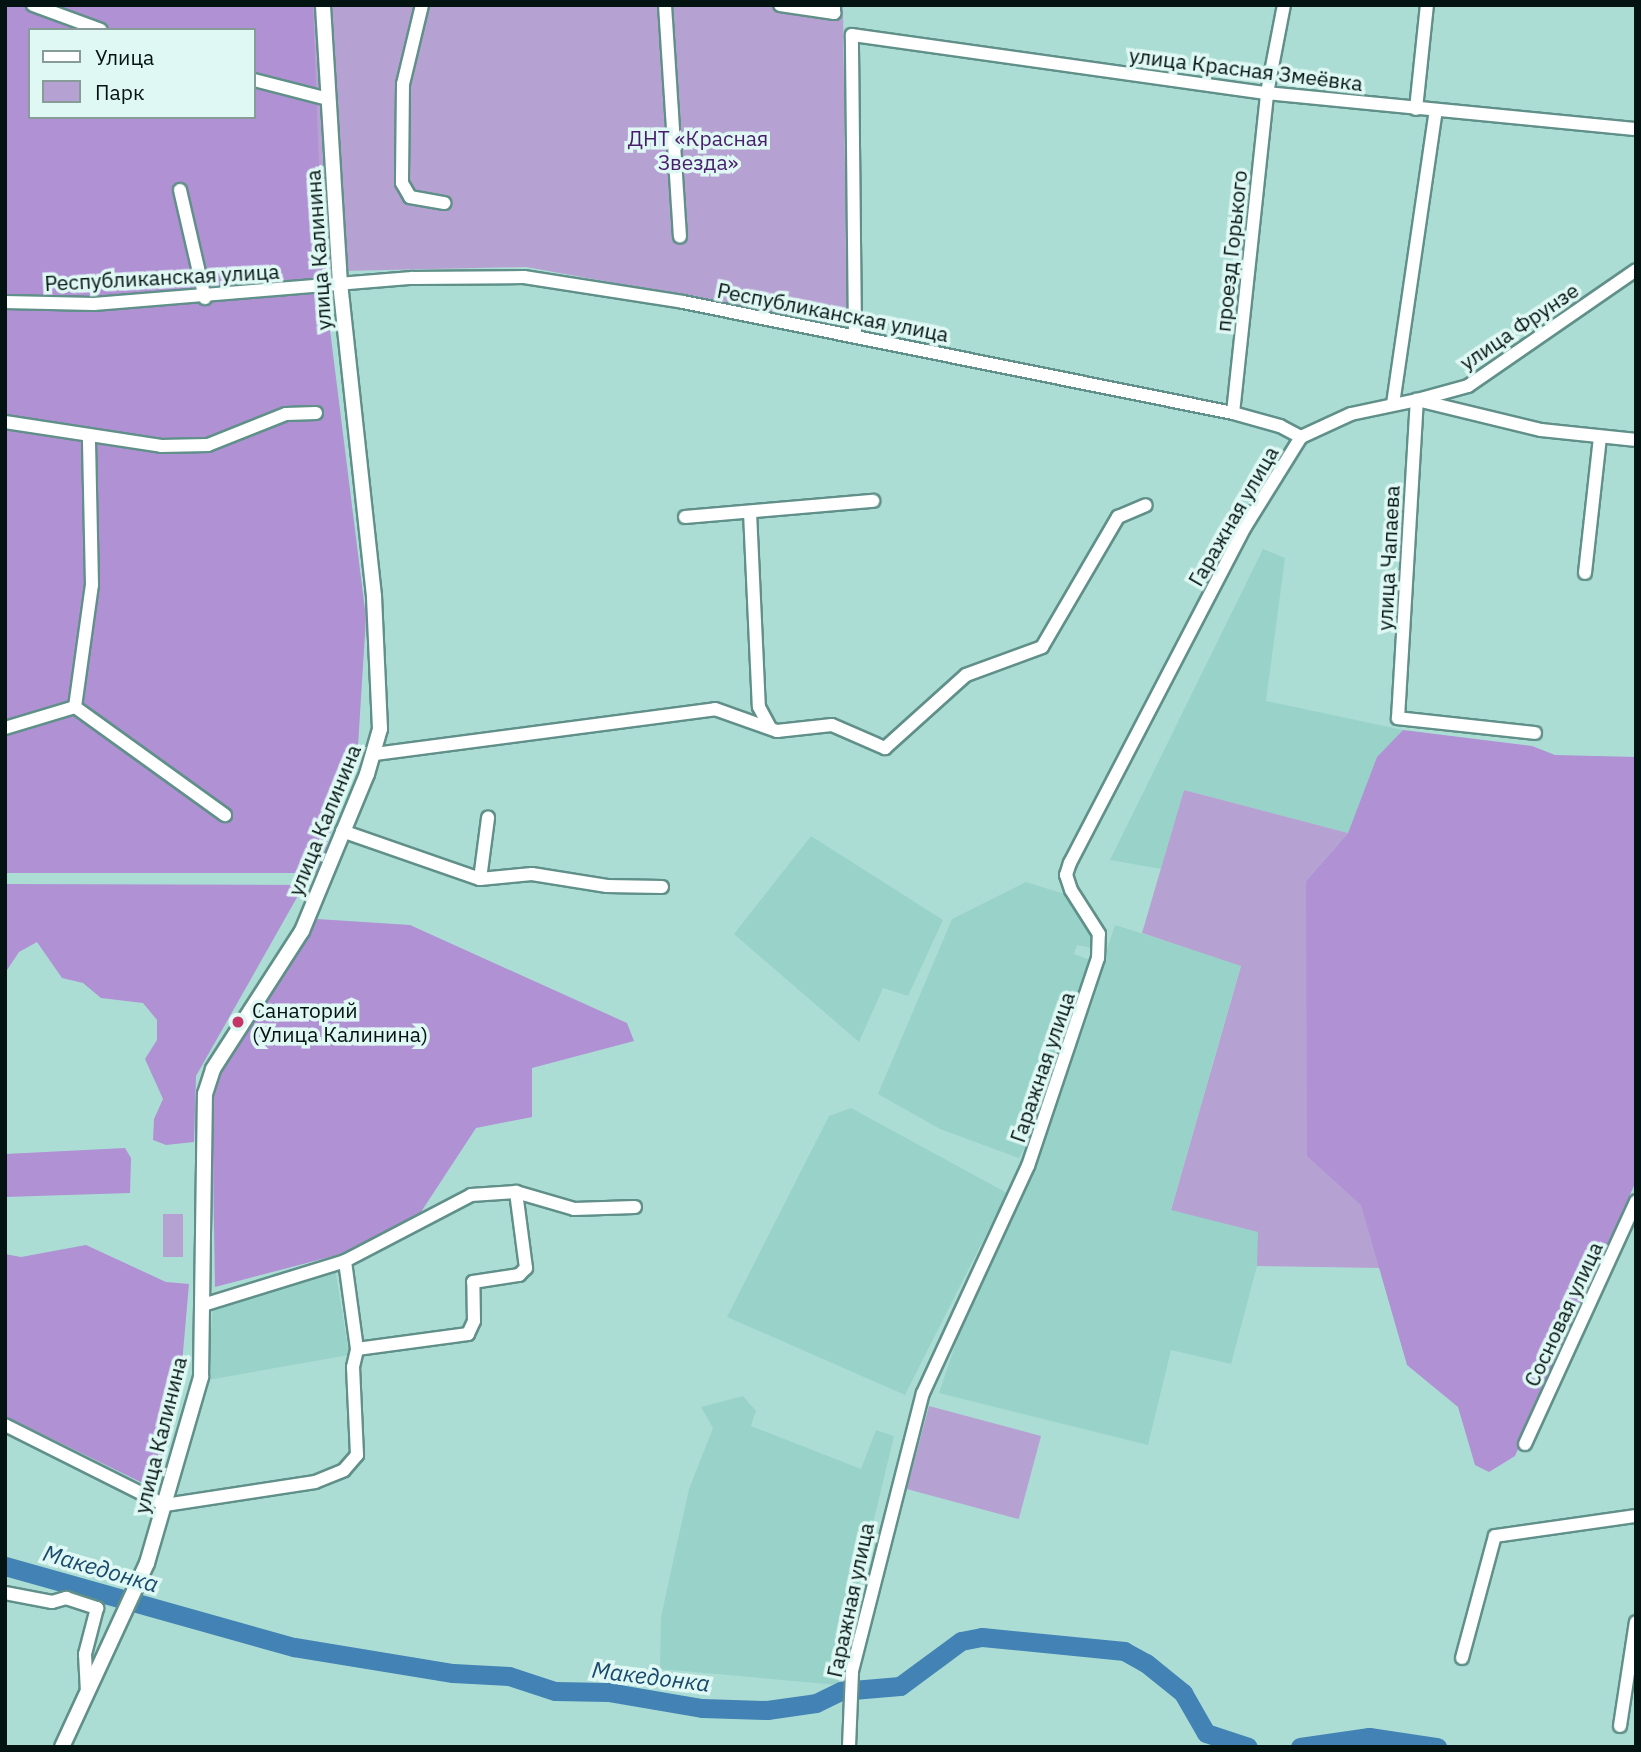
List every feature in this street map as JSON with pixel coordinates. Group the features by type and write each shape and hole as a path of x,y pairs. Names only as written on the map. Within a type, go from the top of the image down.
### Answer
{"main road":[{"name":"улица Калинина","path":"62,1747 133,1595 165,1505 201,1377 205,1094 213,1069 302,931 375,754 380,729 374,596 340,284 323,5"}],"street":[{"path":"33,5 96,28"},
{"path":"422,5 403,84 402,183 410,197 444,203"},
{"path":"664,5 680,237"},
{"path":"779,5 834,9"},
{"name":"проезд Горького","path":"1233,413 1267,93 1284,5"},
{"path":"1416,109 1427,5"},
{"name":"улица Красная Змеёвка","path":"855,335 852,35 1267,93 1636,129"},
{"path":"256,80 328,99"},
{"path":"1394,404 1436,111"},
{"path":"180,190 205,298"},
{"name":"улица Фрунзе","path":"1417,400 1468,386 1636,270"},
{"name":"Республиканская улица","path":"5,302 94,304 205,298 425,277 524,277 855,335 1233,413 1301,437"},
{"path":"1301,437 1352,414 1417,400 1541,430 1636,440"},
{"name":"улица Чапаева","path":"1417,400 1398,718 1535,733"},
{"path":"5,422 161,446 208,445 286,414 316,413"},
{"path":"75,707 92,585 89,437"},
{"name":"Гаражная улица","path":"849,1747 850,1689 879,1551 923,1393 1028,1166 1098,958 1099,934 1071,890 1066,875 1070,863 1243,531 1301,437"},
{"path":"1585,573 1600,437"},
{"path":"685,517 873,501"},
{"path":"375,754 715,709 770,728 832,725 885,748 966,675 1042,647 1118,517 1146,505"},
{"path":"750,512 759,707 770,728"},
{"path":"5,727 75,707"},
{"path":"75,707 225,815"},
{"path":"480,879 488,818"},
{"path":"342,831 480,879 532,874 607,886 662,887"},
{"path":"203,1305 345,1261 457,1199 516,1192 575,1209 635,1207"},
{"path":"357,1349 468,1334 474,1321 473,1282 519,1275 526,1268 516,1192"},
{"name":"Сосновая улица","path":"1525,1444 1629,1231 1636,1201"},
{"path":"5,1425 165,1505 316,1482 344,1470 357,1455 352,1367 357,1349 345,1261"},
{"path":"1461,1658 1495,1536 1636,1516"},
{"path":"5,1593 52,1602 66,1598 97,1608 85,1654 87,1691"},
{"path":"1620,1726 1636,1622"}],"shaded area":[{"path":"5,5 313,5 323,274 366,618 358,746 318,873 5,873"},
{"path":"1263,549 1285,558 1266,701 1403,730 1377,757 1348,833 1184,790 1161,869 1110,860"},
{"path":"1403,730 1532,746 1555,755 1636,757 1636,1181 1515,1456 1489,1472 1475,1465 1458,1407 1407,1365 1361,1205 1307,1156 1306,881 1348,833 1377,757"},
{"path":"811,836 943,920 908,996 883,988 859,1042 734,934"},
{"path":"1026,882 1074,897 1097,933 1096,949 1077,945 1074,954 1093,961 1037,1125 1019,1158 940,1129 878,1094 952,919"},
{"path":"5,884 304,885 196,1076 194,1142 166,1145 153,1140 154,1119 163,1099 145,1059 157,1040 157,1020 143,1003 101,998 83,983 62,978 37,942 19,952 5,973"},
{"path":"317,919 410,925 627,1023 634,1041 532,1068 532,1117 476,1128 421,1212 345,1253 215,1287 212,1101 216,1075"},
{"path":"1115,925 1241,965 1171,1209 1259,1232 1257,1266 1231,1364 1171,1350 1148,1445 939,1393 970,1302 1036,1164"},
{"path":"851,1108 1007,1193 905,1395 727,1317 829,1116"},
{"path":"125,1148 131,1158 130,1193 5,1197 5,1154"},
{"path":"86,1245 166,1282 189,1284 178,1409 153,1488 5,1416 5,1254 21,1257"},
{"path":"335,1267 349,1355 208,1380 213,1303"},
{"path":"743,1396 756,1411 751,1426 861,1469 876,1430 894,1436 841,1657 838,1685 660,1669 661,1617 689,1489 713,1428 701,1407"}],"green space":[{"name":"ДНТ «Красная Звезда»","path":"134,5 843,5 847,325 526,267 342,271 332,279 70,292 5,286 28,50 28,119 256,119 256,28 244,28"},
{"path":"1184,790 1348,833 1306,881 1361,1205 1368,1213 1381,1268 1257,1266 1258,1232 1171,1210 1241,966 1142,933"},
{"path":"163,1214 183,1214 183,1257 163,1257"},
{"path":"929,1406 1041,1436 1019,1519 907,1489"}],"waterway":[{"name":"Македонка","path":"5,1566 294,1647 453,1673 509,1676 555,1691 608,1692 702,1708 767,1710 816,1703 841,1691 900,1686 961,1641 982,1637 1124,1651 1146,1663 1183,1693 1206,1733 1248,1747"},
{"name":"Македонка","path":"1300,1747 1369,1737 1437,1747"}],"place":[{"name":"Санаторий (Улица Калинина)","path":"238,1022"}]}
